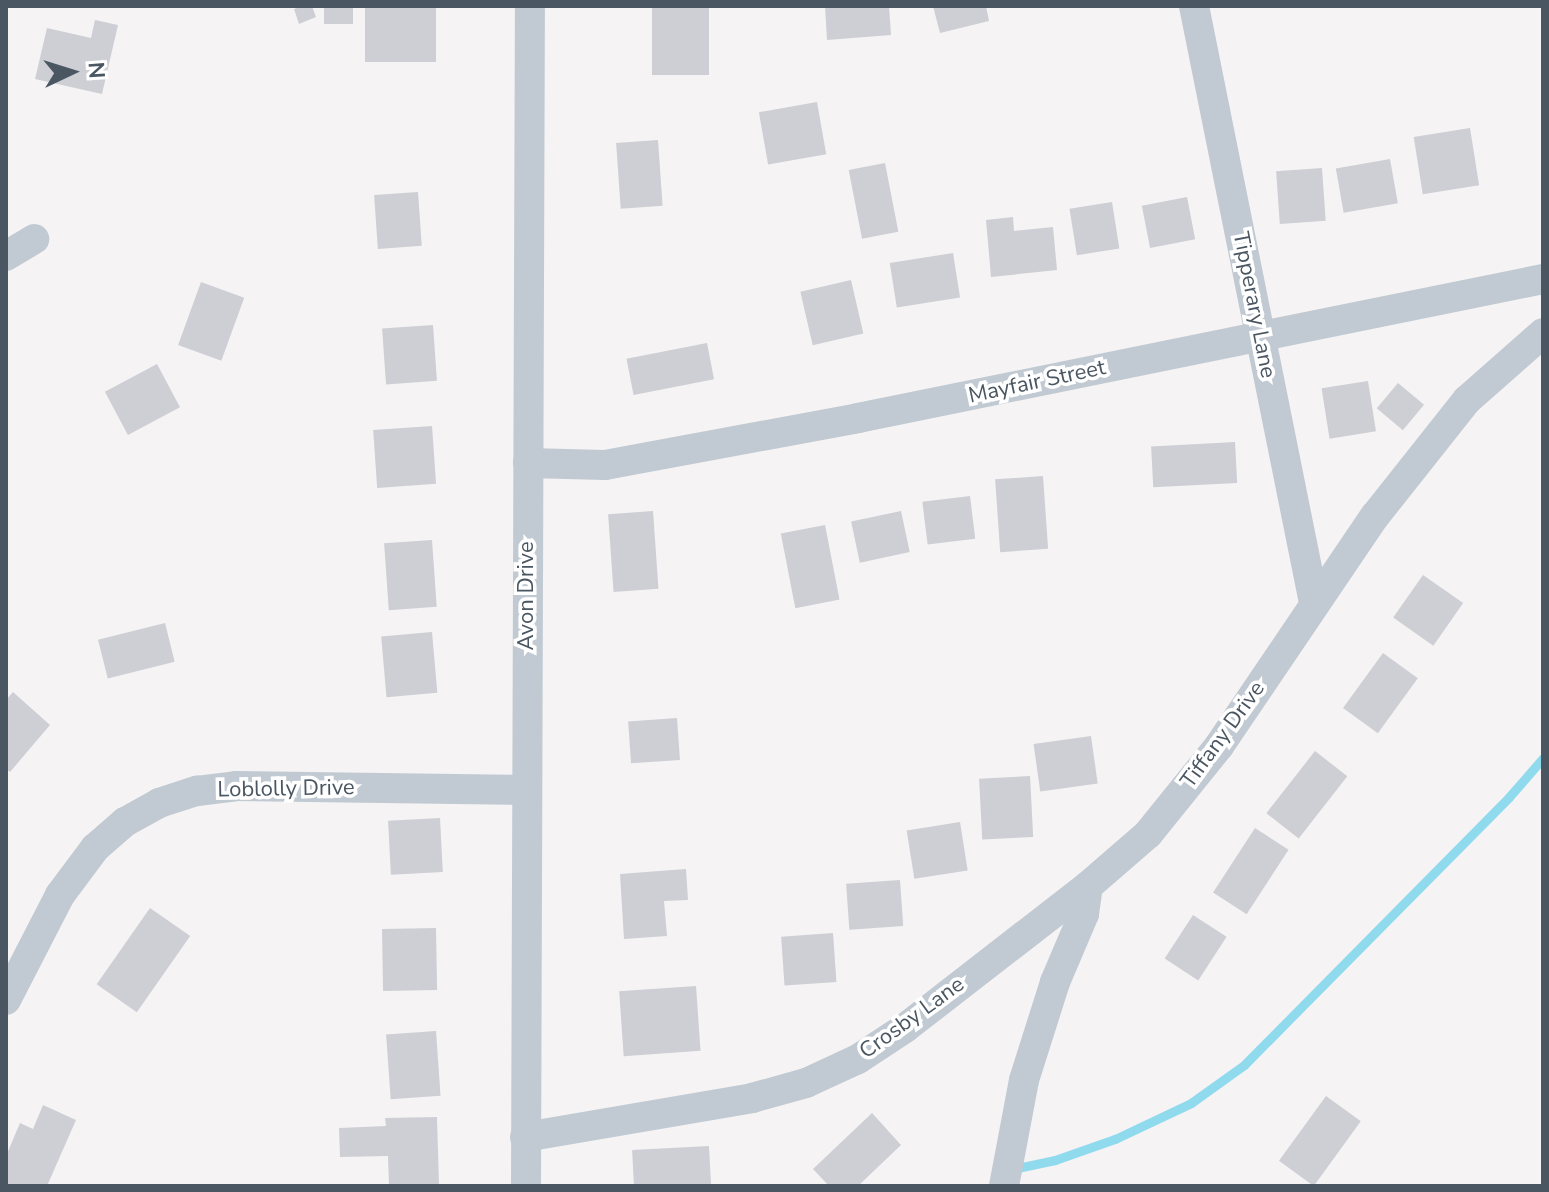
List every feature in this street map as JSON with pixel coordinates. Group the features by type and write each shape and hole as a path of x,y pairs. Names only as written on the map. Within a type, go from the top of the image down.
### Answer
{"street":[{"name":"Avon Drive","path":"526,1186 530,6"},
{"name":"Tipperary Lane","path":"1194,6 1314,603"},
{"path":"6,256 34,239"},
{"name":"Mayfair Street","path":"528,463 605,465 858,418 1543,279"},
{"name":"Tiffany Drive","path":"1088,886 1148,834 1219,746 1375,516 1467,400 1543,333"},
{"name":"Loblolly Drive","path":"6,1000 60,895 95,848 125,822 159,803 197,791 236,786 526,790"},
{"path":"1004,1186 1024,1080 1055,982 1084,914 1088,886"},
{"name":"Crosby Lane","path":"525,1137 752,1098 806,1083 858,1059 905,1028 1088,886"}],"building":[{"path":"312,6 316,17 299,24 294,9"},
{"path":"324,6 353,6 353,24 324,24"},
{"path":"365,6 436,6 436,62 365,62"},
{"path":"652,6 709,6 709,75 652,75"},
{"path":"825,6 889,6 891,35 827,40"},
{"path":"933,6 986,6 989,21 940,33"},
{"path":"95,20 118,25 102,94 35,79 47,28 91,38"},
{"path":"817,102 826,154 768,164 759,112"},
{"path":"1470,128 1479,185 1423,194 1414,137"},
{"path":"658,140 663,206 621,209 616,143"},
{"path":"1390,159 1398,203 1344,213 1336,169"},
{"path":"885,163 898,232 862,239 849,170"},
{"path":"1322,168 1326,221 1280,224 1276,171"},
{"path":"418,192 422,246 378,249 374,195"},
{"path":"1187,197 1195,239 1150,248 1142,206"},
{"path":"1112,202 1119,248 1077,255 1070,209"},
{"path":"1013,217 1014,231 1053,227 1057,270 991,277 986,220"},
{"path":"953,253 960,297 897,307 890,263"},
{"path":"851,280 863,334 813,345 800,292"},
{"path":"201,282 244,298 221,361 178,345"},
{"path":"433,325 437,381 386,384 382,329"},
{"path":"707,343 714,379 634,395 627,359"},
{"path":"157,364 180,407 128,435 105,392"},
{"path":"1368,381 1376,431 1330,439 1322,388"},
{"path":"1398,383 1424,405 1403,430 1377,408"},
{"path":"432,426 436,484 377,488 373,430"},
{"path":"1235,442 1237,483 1153,487 1151,446"},
{"path":"1043,476 1048,549 1000,552 995,479"},
{"path":"970,496 975,539 928,545 922,502"},
{"path":"653,511 658,589 614,592 608,514"},
{"path":"901,511 910,552 860,563 851,522"},
{"path":"825,525 840,600 795,608 781,534"},
{"path":"432,540 437,607 389,610 384,543"},
{"path":"1423,575 1463,603 1433,646 1393,618"},
{"path":"165,623 175,662 108,679 98,640"},
{"path":"432,632 437,693 387,697 381,636"},
{"path":"1383,653 1418,678 1378,733 1343,708"},
{"path":"13,692 50,725 10,772 6,769 6,700"},
{"path":"677,718 680,760 631,763 628,721"},
{"path":"1091,736 1098,784 1040,792 1034,744"},
{"path":"1315,751 1347,776 1299,838 1266,813"},
{"path":"1030,776 1033,837 982,840 979,779"},
{"path":"440,818 443,872 391,875 388,821"},
{"path":"960,822 968,870 914,879 907,830"},
{"path":"1255,828 1289,850 1247,914 1213,893"},
{"path":"686,869 688,900 664,901 667,936 624,939 620,874"},
{"path":"900,880 903,926 849,930 846,884"},
{"path":"150,908 190,936 137,1012 97,984"},
{"path":"1193,915 1227,937 1198,980 1165,959"},
{"path":"436,928 437,990 383,991 382,929"},
{"path":"833,933 836,982 785,986 781,937"},
{"path":"696,986 701,1051 624,1056 619,991"},
{"path":"436,1031 441,1096 391,1099 386,1034"},
{"path":"1326,1096 1361,1121 1314,1186 1279,1161"},
{"path":"43,1105 76,1120 47,1186 6,1186 6,1156 20,1123 33,1129"},
{"path":"872,1113 901,1145 858,1186 829,1186 813,1169"},
{"path":"437,1117 439,1186 389,1186 388,1156 340,1157 339,1128 386,1126 385,1118"},
{"path":"709,1146 711,1186 634,1186 632,1150"}],"waterway":[{"path":"1013,1169 1055,1160 1115,1139 1191,1103 1244,1065 1509,797 1543,758"}]}
